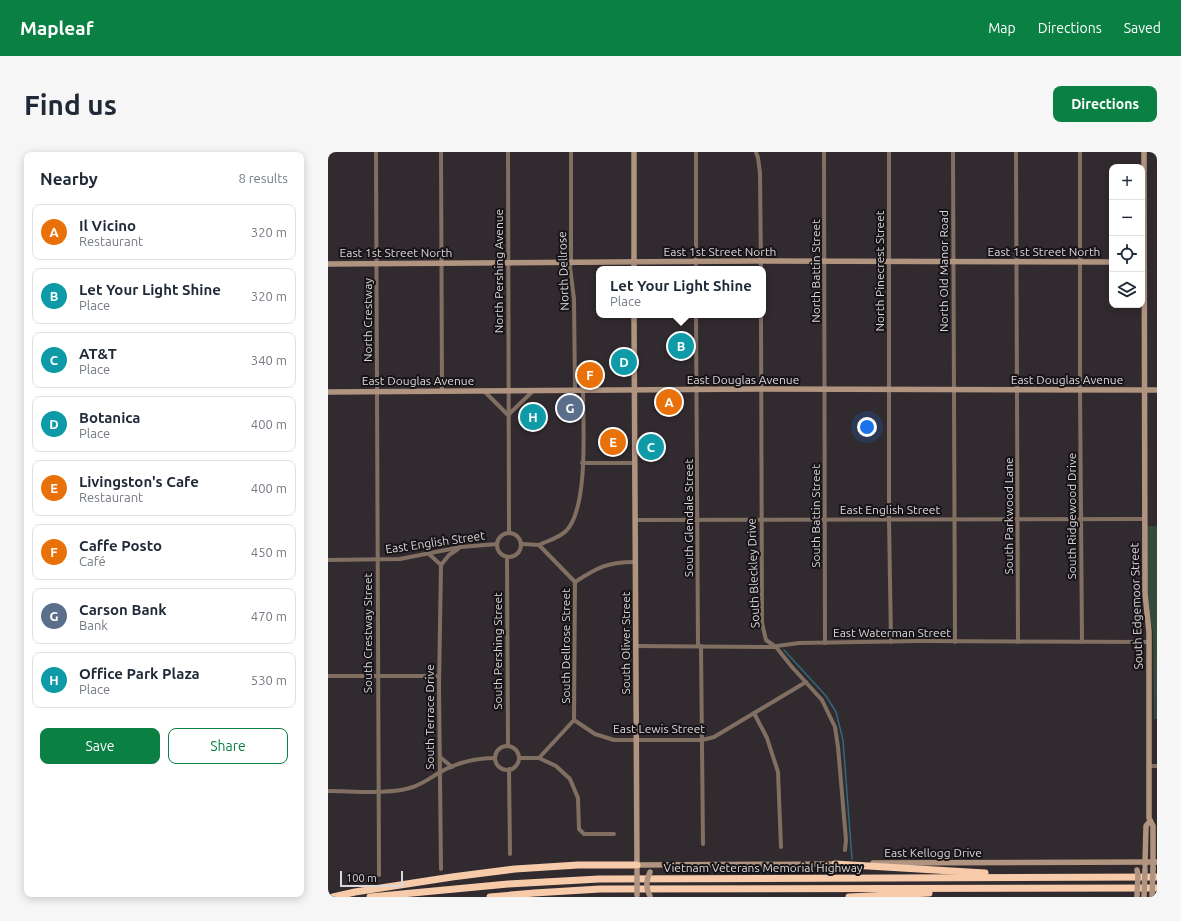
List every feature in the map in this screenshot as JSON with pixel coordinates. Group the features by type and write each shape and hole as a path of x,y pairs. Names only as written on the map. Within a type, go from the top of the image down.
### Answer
{"highway":[{"path":"835,864 1061,877"},
{"path":"333,897 355,892 452,877 510,870 562,866 637,868"},
{"name":"Vietnam Veterans Memorial Highway","path":"370,897 533,882 599,879 1157,877"},
{"name":"Vietnam Veterans Memorial Highway","path":"490,897 600,890 1157,888"},
{"path":"849,897 1021,889"}],"main road":[{"path":"634,152 634,266"},
{"name":"South Edgemoor Street","path":"1143,236 1144,152"},
{"name":"East 1st Street North","path":"328,264 761,261 1109,262"},
{"name":"South Edgemoor Street","path":"1143,272 1145,594 1149,642 1150,821 1153,826 1155,862 1152,869 1152,897"},
{"name":"South Oliver Street","path":"634,318 637,896"},
{"name":"East Douglas Avenue","path":"328,392 696,389 1157,390"},
{"name":"South Edgemoor Street","path":"1144,897 1146,826 1150,821"},
{"path":"1125,862 1137,870 1137,897"},
{"name":"East Kellogg Drive","path":"637,868 660,865 1155,862"},
{"path":"650,896 647,888 647,880 650,872 655,867 660,865"}],"street":[{"name":"North Crestway","path":"376,152 376,391"},
{"path":"441,152 442,391"},
{"name":"North Pershing Avenue","path":"508,152 509,390"},
{"name":"North Dellrose","path":"571,152 570,267 574,299 575,390"},
{"path":"696,152 696,266"},
{"path":"756,152 760,174 761,266"},
{"name":"North Battin Street","path":"824,152 825,390"},
{"name":"North Pinecrest Street","path":"889,152 889,519 891,642"},
{"name":"North Old Manor Road","path":"953,152 955,642"},
{"name":"South Parkwood Lane","path":"1016,152 1018,642"},
{"name":"South Ridgewood Drive","path":"1080,152 1082,642"},
{"name":"South Glendale Street","path":"696,318 703,844"},
{"name":"South Bleckley Drive","path":"761,318 762,623 766,640 776,647 822,700 835,727 846,840 845,850"},
{"path":"484,390 508,415"},
{"path":"509,390 509,533"},
{"path":"508,415 534,390"},
{"path":"522,544 539,545 551,540 566,531 577,512 582,479 583,390"},
{"name":"South Battin Street","path":"825,390 825,643"},
{"name":"South Crestway Street","path":"376,391 379,875"},
{"path":"582,463 635,463"},
{"name":"East English Street","path":"635,520 1145,519"},
{"path":"509,533 518,536 522,544 518,555 507,558 499,552 497,544 501,536 509,533"},
{"name":"East English Street","path":"328,560 400,559 461,547 497,544"},
{"name":"South Dellrose Street","path":"539,545 575,582 574,720 539,758"},
{"path":"429,554 441,565 449,555 461,547"},
{"name":"South Pershing Street","path":"507,558 508,745"},
{"path":"575,582 604,566 616,562 635,562"},
{"name":"South Terrace Drive","path":"441,565 439,676 441,868"},
{"name":"East Waterman Street","path":"636,646 776,647 799,643 1149,642"},
{"path":"328,676 439,676"},
{"name":"East Lewis Street","path":"574,720 595,734 614,740 702,740 714,737 806,682"},
{"path":"754,713 767,738 778,772 781,847"},
{"path":"508,745 517,751 519,758 516,766 509,769 499,766 496,758 498,750 508,745"},
{"path":"440,757 452,766"},
{"path":"328,791 378,791 412,788 424,783 452,766 474,760 496,758"},
{"path":"519,758 539,758 556,766 570,778 578,798 579,829 581,832 584,834 614,834"},
{"path":"1149,766 1157,766"},
{"path":"509,769 510,854"}],"green space":[{"path":"1145,526 1157,526 1157,719 1154,719 1153,631 1146,609"}],"waterway":[{"path":"784,650 826,696 836,712 843,740 852,859"}],"place":[{"name":"Let Your Light Shine","path":"681,346"},
{"name":"Botanica","path":"624,362"},
{"name":"Caffe Posto","path":"590,375"},
{"name":"Il Vicino","path":"669,402"},
{"name":"Carson Bank","path":"570,408"},
{"name":"Office Park Plaza","path":"533,417"},
{"name":"Livingston's Cafe","path":"613,442"},
{"name":"AT&T","path":"651,447"}]}
